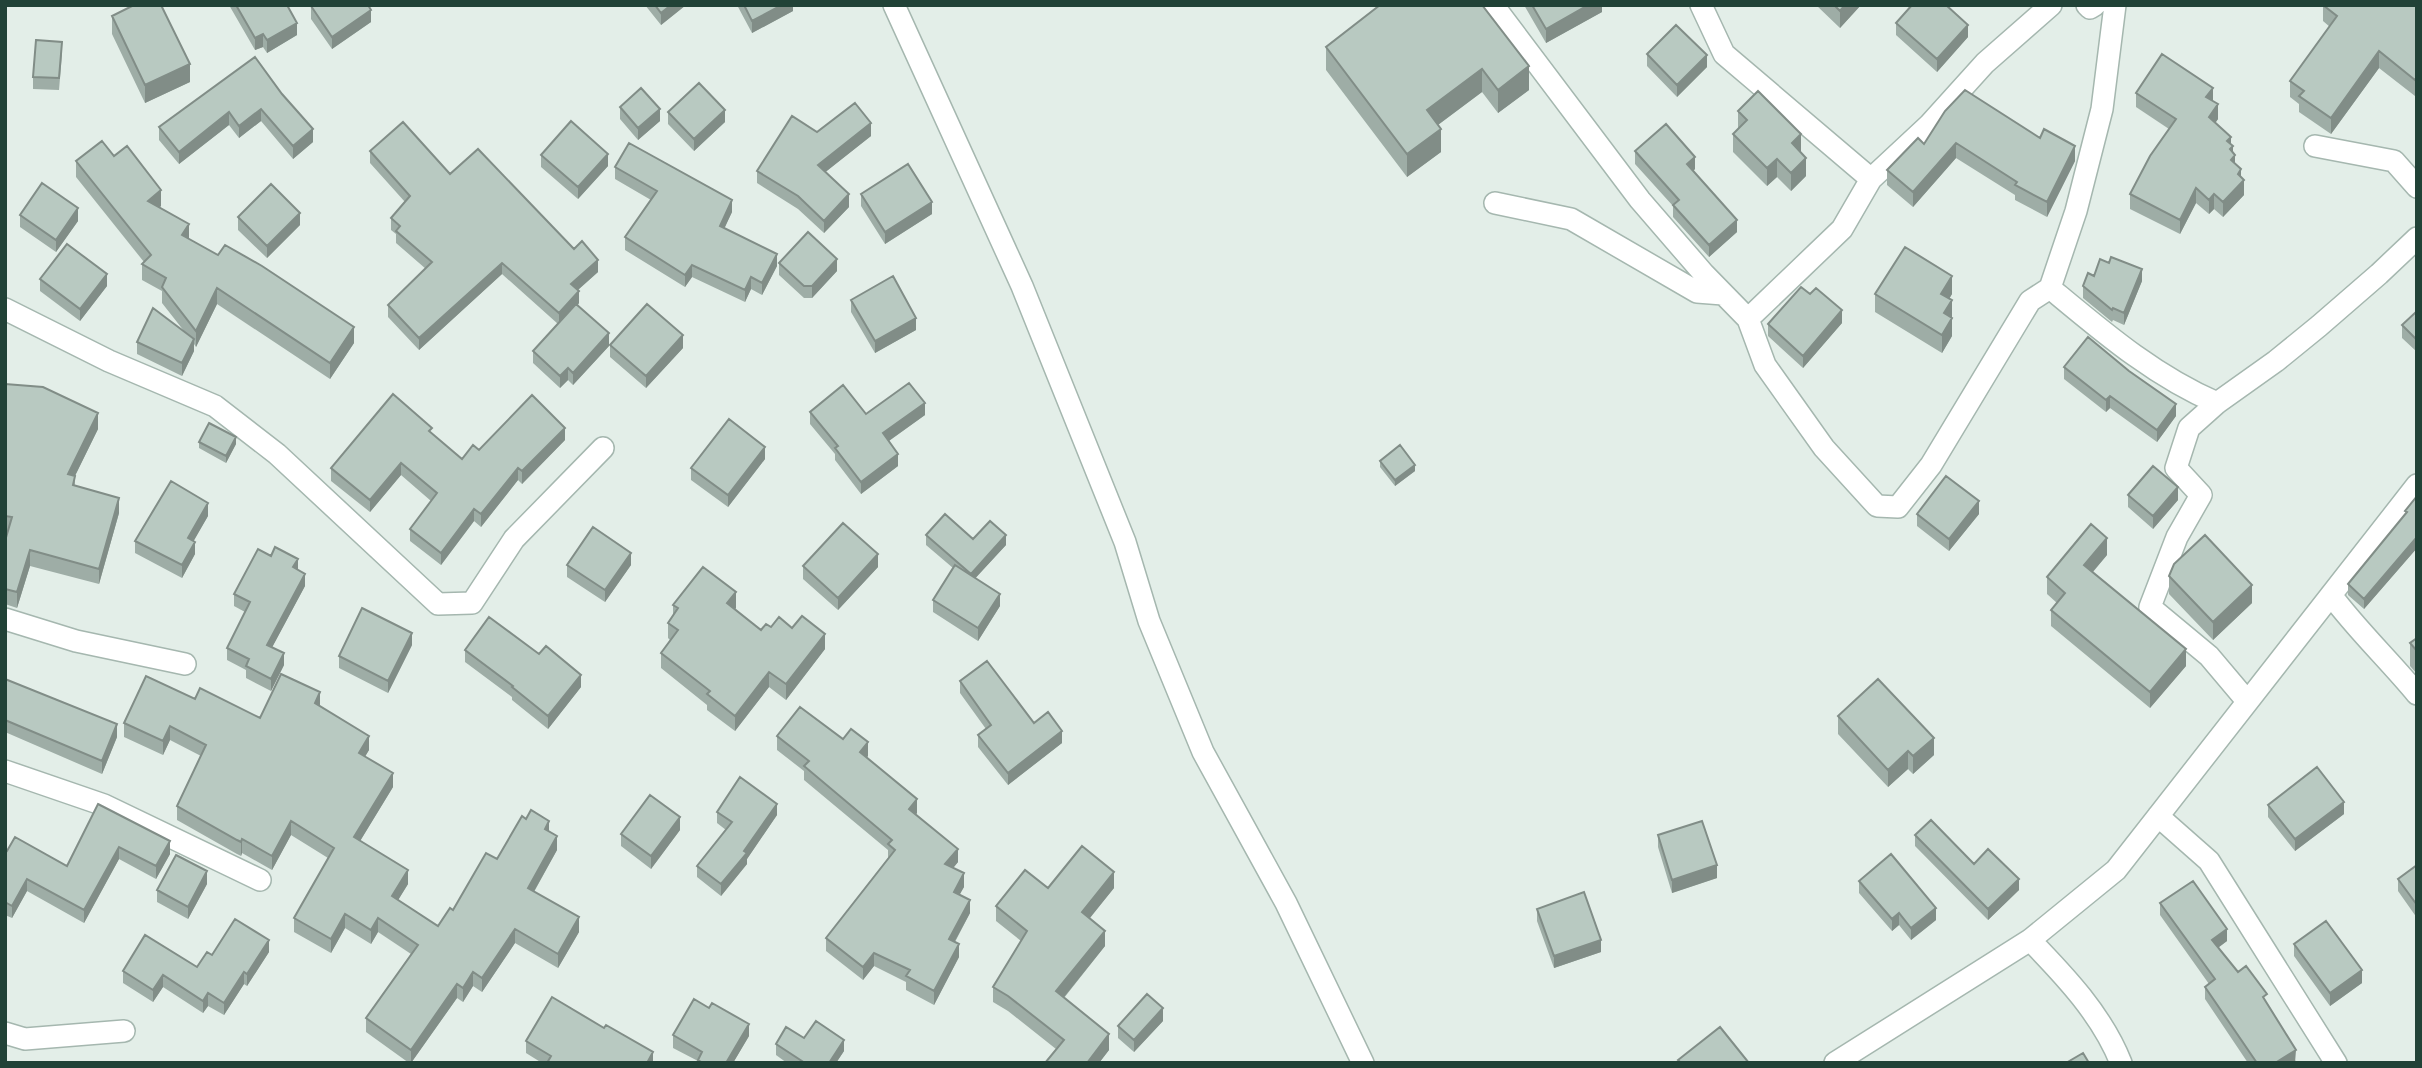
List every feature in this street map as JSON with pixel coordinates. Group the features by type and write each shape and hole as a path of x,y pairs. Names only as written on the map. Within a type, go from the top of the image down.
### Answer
{"street":[{"path":"894,5 1022,286 1125,542 1149,621 1203,752 1286,903 1363,1063"},
{"path":"1493,5 1640,200 1748,319 1765,365 1824,448 1877,506 1898,507 1931,465 2030,300 2050,288 2076,211 2102,109 2115,5"},
{"path":"1701,5 1724,54 1871,178"},
{"path":"1748,319 1842,229 1871,178 1929,125 1985,62 2051,5"},
{"path":"2087,5 2090,8 2095,5"},
{"path":"2315,146 2394,161 2417,187"},
{"path":"1494,203 1571,219 1697,292 1723,294"},
{"path":"2248,701 2208,656 2150,607 2177,537 2201,495 2176,468 2189,428 2217,403 2319,326 2417,238"},
{"path":"2050,288 2127,352 2185,389 2217,403"},
{"path":"5,309 109,360 215,406 277,454 438,604 472,603 514,540 603,448"},
{"path":"1835,1063 2030,940 2116,870 2417,485"},
{"path":"2331,595 2353,624 2417,694"},
{"path":"5,619 76,641 185,664"},
{"path":"5,771 104,805 260,880"},
{"path":"2158,816 2209,861 2336,1063"},
{"path":"2030,940 2071,983 2115,1048 2121,1063"},
{"path":"5,1033 25,1039 124,1031"}],"building":[{"path":"134,5 161,5 190,64 145,85 112,16"},
{"path":"236,5 287,5 297,23 267,40 263,34 255,38"},
{"path":"368,5 371,10 332,37 311,6"},
{"path":"655,5 671,5 661,13"},
{"path":"744,5 782,5 752,21"},
{"path":"1380,5 1482,5 1529,66 1498,90 1482,69 1427,110 1441,129 1407,154 1326,47"},
{"path":"1532,5 1588,5 1546,29"},
{"path":"1834,5 1845,5 1840,11"},
{"path":"1912,5 1946,5 1968,25 1937,59 1896,23"},
{"path":"2323,5 2417,5 2415,80 2379,51 2331,118 2299,96 2304,91 2290,81 2337,16"},
{"path":"1676,25 1707,55 1677,85 1647,54"},
{"path":"36,40 62,42 59,78 33,77"},
{"path":"2162,54 2213,88 2206,97 2218,104 2209,117 2231,137 2227,141 2233,146 2230,149 2235,155 2231,160 2241,169 2238,174 2244,180 2223,202 2214,194 2209,200 2196,188 2180,220 2130,194 2150,156 2176,119 2136,93"},
{"path":"255,57 282,94 313,129 293,146 261,109 239,126 229,112 179,152 159,127"},
{"path":"699,83 725,110 694,139 668,112"},
{"path":"641,88 660,109 638,128 620,107"},
{"path":"1965,90 2040,138 2044,129 2075,146 2047,202 2015,185 2017,182 1956,143 1913,192 1887,170 1918,138 1924,144 1945,111"},
{"path":"1758,91 1801,134 1792,143 1806,158 1791,173 1777,159 1767,168 1733,134 1747,120 1738,111"},
{"path":"855,103 871,123 818,165 849,194 824,221 798,196 757,171 792,116 817,132"},
{"path":"571,121 608,154 578,187 541,155"},
{"path":"403,122 450,174 478,149 574,249 582,241 598,260 571,284 579,291 559,313 502,263 419,338 388,305 432,262 396,231 400,226 391,218 410,196 370,151"},
{"path":"1666,124 1695,157 1687,164 1737,220 1709,245 1673,205 1679,200 1635,151"},
{"path":"102,141 114,156 127,146 161,190 148,201 189,224 182,235 218,255 225,245 262,266 354,327 330,363 217,288 196,331 162,287 166,278 142,264 151,255 76,161"},
{"path":"629,143 732,200 720,226 777,254 762,283 751,277 745,290 692,265 685,275 625,237 657,191 615,167"},
{"path":"908,164 932,202 885,232 861,194"},
{"path":"42,183 78,208 56,240 20,215"},
{"path":"271,184 300,213 267,246 238,217"},
{"path":"808,232 837,259 812,286 804,286 779,263"},
{"path":"67,244 107,274 80,309 40,279"},
{"path":"1905,247 1952,276 1941,294 1952,300 1944,313 1952,318 1942,335 1875,294"},
{"path":"2111,257 2142,269 2124,313 2113,308 2112,310 2083,286 2088,273 2094,276 2100,259 2109,263"},
{"path":"893,276 916,318 875,341 851,300"},
{"path":"1801,287 1810,294 1816,288 1842,310 1803,356 1768,324"},
{"path":"576,304 609,333 573,373 568,368 560,376 533,351"},
{"path":"647,304 683,335 646,376 610,345"},
{"path":"153,308 194,339 182,363 137,342"},
{"path":"2417,311 2417,340 2402,325"},
{"path":"2088,337 2129,371 2176,404 2157,430 2110,396 2106,400 2064,367"},
{"path":"909,383 925,403 883,433 898,454 861,482 835,448 838,446 810,412 843,385 866,414"},
{"path":"5,384 43,387 98,413 68,474 75,476 73,485 119,498 99,569 30,550 17,592 5,589 5,541 12,517 5,516"},
{"path":"393,394 432,428 429,431 462,459 473,445 479,450 532,395 565,428 522,471 518,468 481,514 474,509 441,553 410,529 437,493 401,463 370,500 331,468"},
{"path":"729,419 765,447 728,495 691,468"},
{"path":"209,423 236,437 226,456 199,442"},
{"path":"1400,445 1415,465 1395,480 1380,461"},
{"path":"2153,466 2178,487 2153,516 2128,495"},
{"path":"1946,476 1979,501 1949,539 1917,514"},
{"path":"171,481 208,503 188,538 195,542 182,565 135,541"},
{"path":"2417,496 2417,537 2364,599 2348,584"},
{"path":"945,514 973,539 990,521 1006,535 971,574 926,535"},
{"path":"843,523 878,554 838,598 803,566"},
{"path":"2091,524 2107,538 2084,565 2186,649 2150,692 2051,610 2065,593 2047,577"},
{"path":"593,527 631,553 605,590 567,565"},
{"path":"2205,535 2252,585 2213,622 2169,576 2174,564"},
{"path":"275,547 298,559 293,567 305,574 267,645 284,653 271,679 246,666 249,659 227,648 250,602 234,594 258,549 271,556"},
{"path":"955,565 1000,594 978,628 933,600"},
{"path":"703,567 736,592 727,603 761,630 766,624 771,627 779,617 792,628 802,616 825,634 786,684 769,672 735,716 707,694 710,691 661,653 678,630 668,623 678,608 673,605"},
{"path":"362,608 412,633 388,681 339,656"},
{"path":"489,617 539,654 546,646 581,675 548,716 465,650"},
{"path":"2417,638 2417,651 2410,643"},
{"path":"987,661 1034,723 1048,712 1062,731 1008,773 978,735 991,725 960,681"},
{"path":"281,674 320,692 315,703 369,736 359,753 393,773 354,837 408,870 392,896 438,926 450,908 453,910 486,853 497,859 522,816 526,819 531,810 549,821 545,829 557,836 528,888 579,917 558,954 515,929 482,978 473,972 463,988 457,984 411,1050 366,1018 418,945 378,918 371,930 345,914 331,939 294,918 334,848 291,821 272,856 242,839 241,842 237,840 177,806 206,745 170,726 163,741 124,723 146,676 195,699 200,688 260,718"},
{"path":"5,679 117,724 102,761 5,720"},
{"path":"1878,679 1934,738 1913,756 1908,751 1888,770 1838,716"},
{"path":"800,707 843,739 851,729 868,742 860,752 917,799 909,809 958,849 945,864 964,873 954,892 970,900 949,939 959,944 934,991 906,976 910,970 874,953 863,967 826,938 895,850 888,844 892,840 804,766 809,761 777,736"},
{"path":"2317,767 2344,802 2295,839 2268,805"},
{"path":"740,777 777,804 744,851 747,853 721,884 697,866 732,822 717,812"},
{"path":"650,795 680,817 651,856 621,834"},
{"path":"98,804 170,841 156,866 119,847 84,910 27,879 12,906 5,902 5,850 7,851 15,837 67,866"},
{"path":"1931,820 1974,864 1988,849 2019,879 1988,909 1915,835"},
{"path":"1702,821 1717,865 1672,880 1658,835"},
{"path":"1082,846 1114,872 1082,912 1105,931 1056,991 1109,1034 1087,1063 1045,1063 1064,1040 993,987 1027,931 996,906 1025,870 1048,888"},
{"path":"1891,854 1936,908 1911,928 1899,913 1892,919 1859,881"},
{"path":"176,855 207,871 188,907 157,890"},
{"path":"2417,865 2417,905 2398,879"},
{"path":"2193,881 2227,929 2212,940 2238,972 2246,966 2267,994 2263,997 2296,1050 2275,1063 2257,1063 2205,987 2215,979 2160,903"},
{"path":"1584,892 1601,940 1554,956 1537,909"},
{"path":"235,919 269,940 224,1003 208,993 203,1001 163,975 153,990 123,971 145,935 197,967 207,952 212,955"},
{"path":"2326,921 2362,970 2330,993 2294,944"},
{"path":"1147,994 1163,1008 1134,1040 1118,1026"},
{"path":"552,997 604,1028 606,1025 653,1052 647,1063 547,1063 551,1056 526,1041"},
{"path":"694,999 709,1008 712,1003 749,1024 726,1063 703,1063 698,1060 702,1052 673,1035"},
{"path":"816,1021 844,1040 829,1063 805,1063 776,1044 786,1027 804,1038"},
{"path":"1720,1027 1749,1063 1681,1063 1678,1060"},
{"path":"2083,1053 2089,1063 2066,1063"}]}
